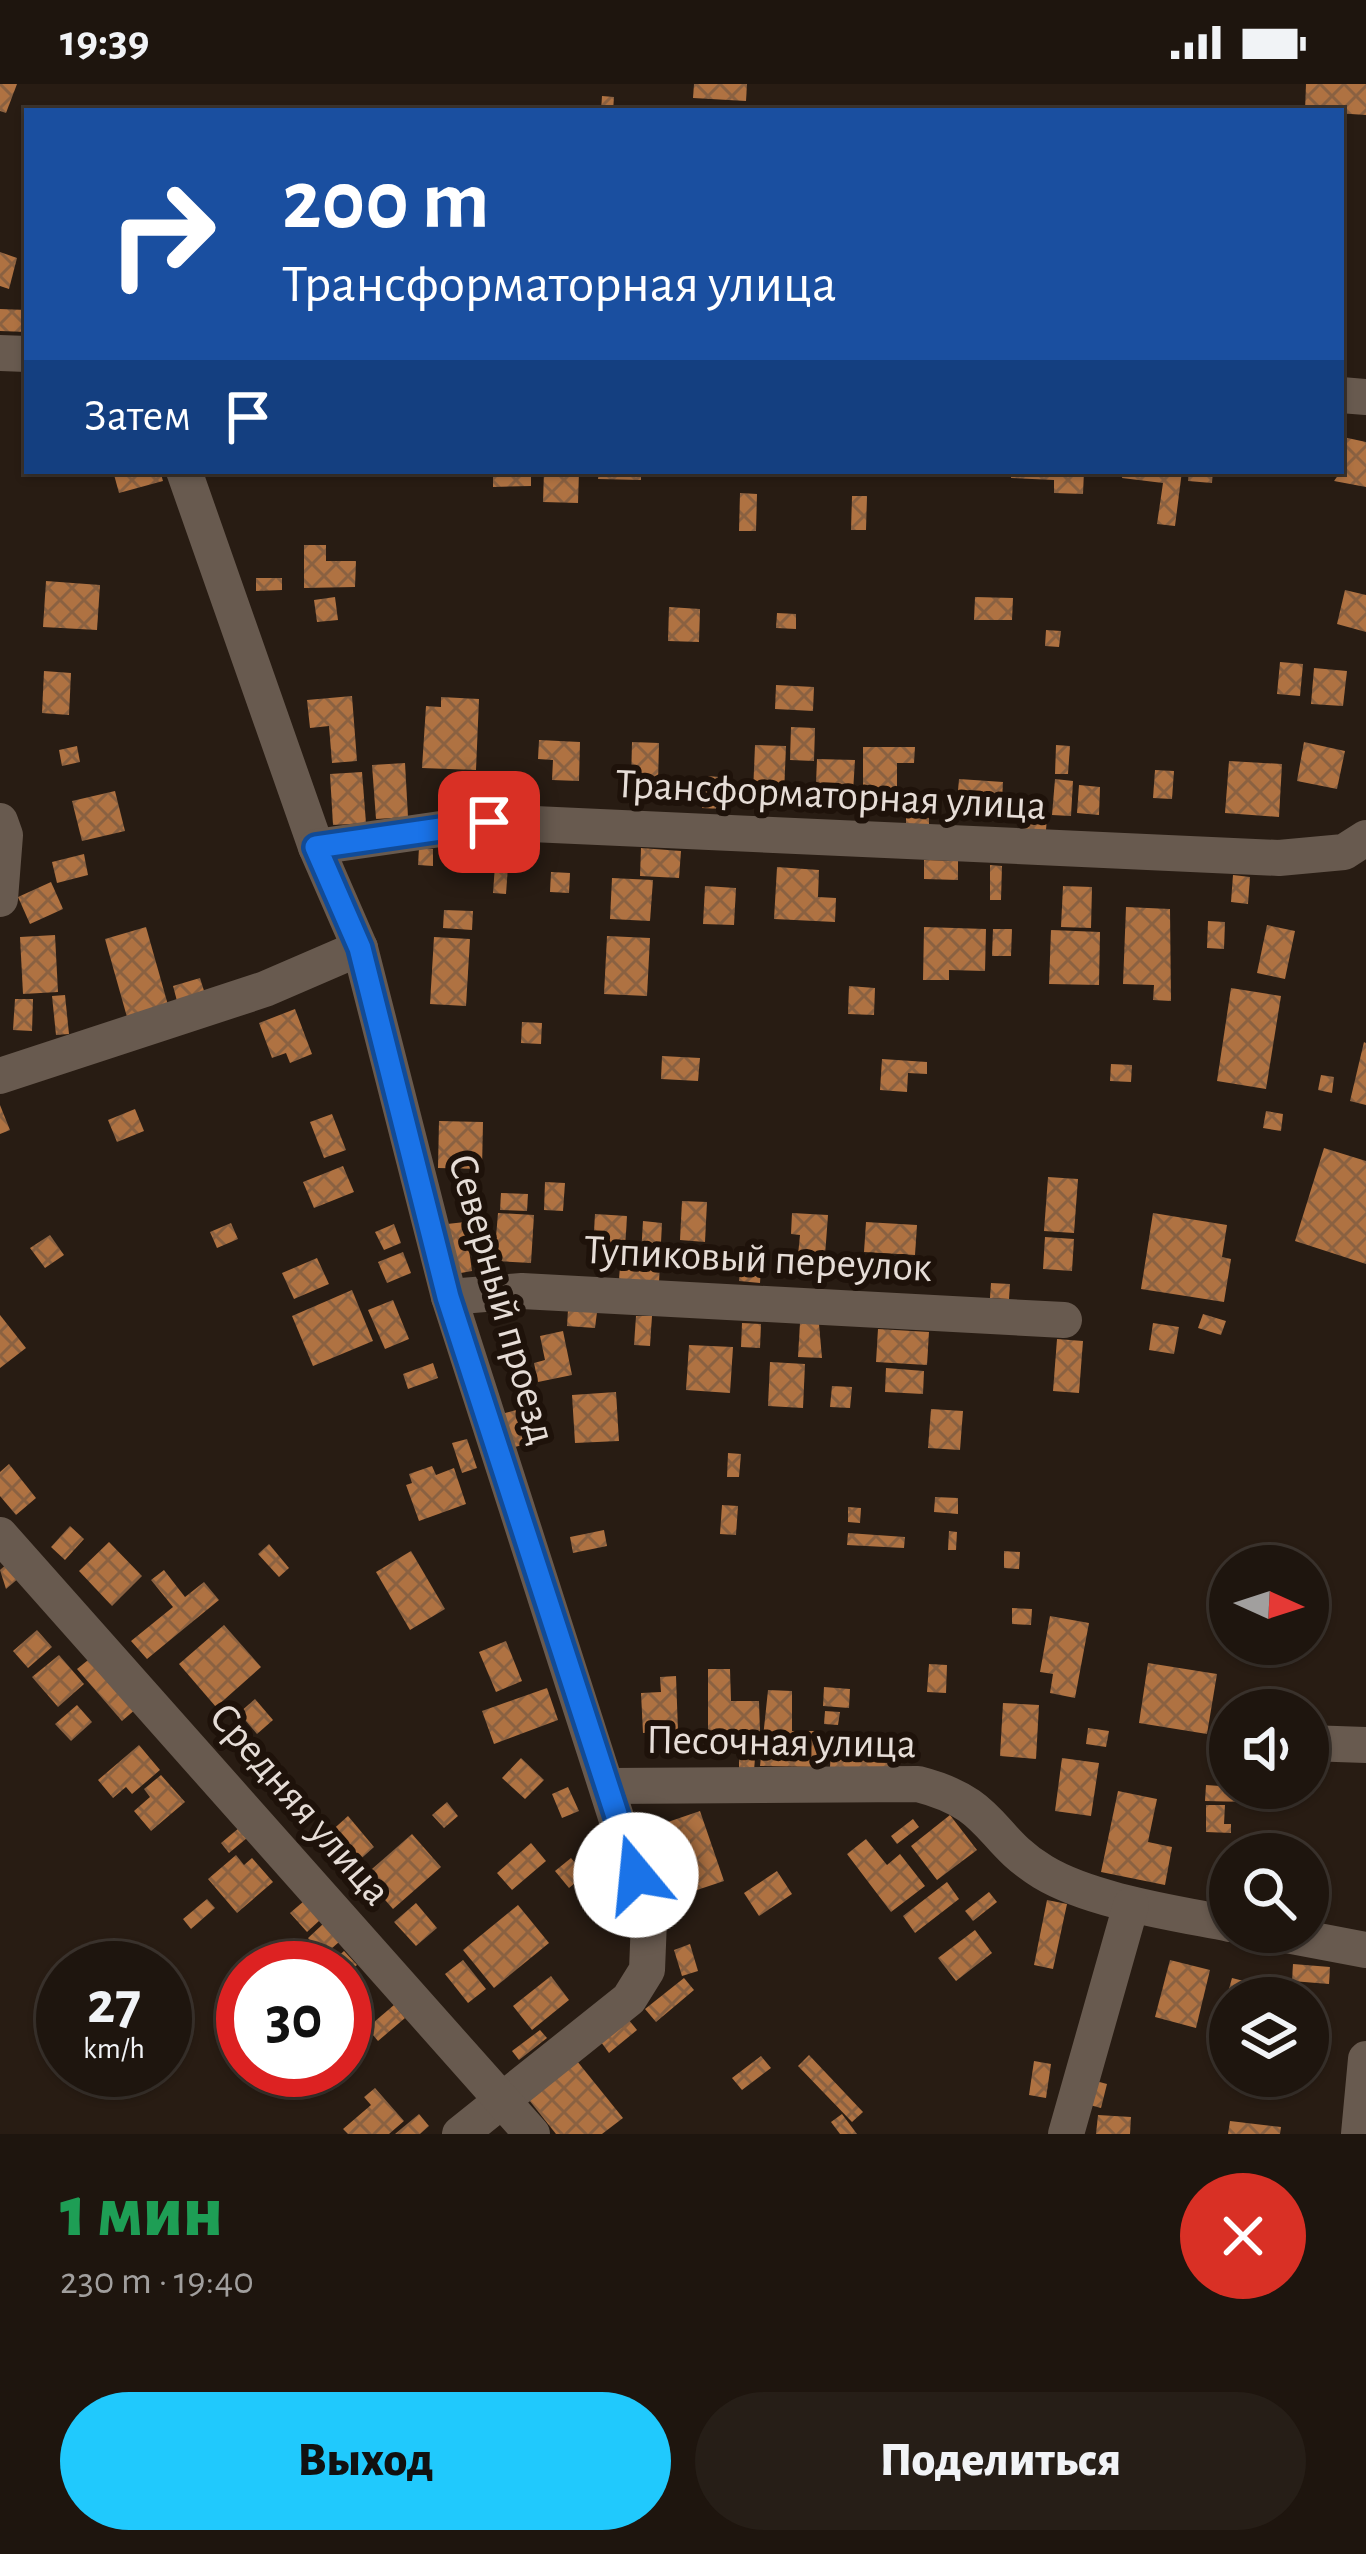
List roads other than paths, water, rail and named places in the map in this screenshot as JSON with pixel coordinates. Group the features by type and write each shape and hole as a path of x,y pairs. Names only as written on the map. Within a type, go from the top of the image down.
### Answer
{"street":[{"name":"Северный проезд","path":"185,474 316,847 360,948 448,1297 650,1920 647,1970 629,1999 460,2134"},
{"path":"0,821 5,835 0,899"},
{"name":"Трансформаторная улица","path":"316,847 489,822 953,848 1279,859 1355,845"},
{"path":"2,1067 265,989 360,948"},
{"name":"Тупиковый переулок","path":"448,1297 522,1291 1064,1320"},
{"name":"Средняя улица","path":"0,1534 532,2134"},
{"path":"1329,1744 1366,1745"},
{"name":"Песочная улица","path":"609,1786 918,1784 957,1794 1044,1874 1132,1905 1209,1920"},
{"path":"1066,2134 1132,1905"},
{"path":"1329,1943 1366,1950"},
{"path":"1359,2134 1366,2060"}]}
